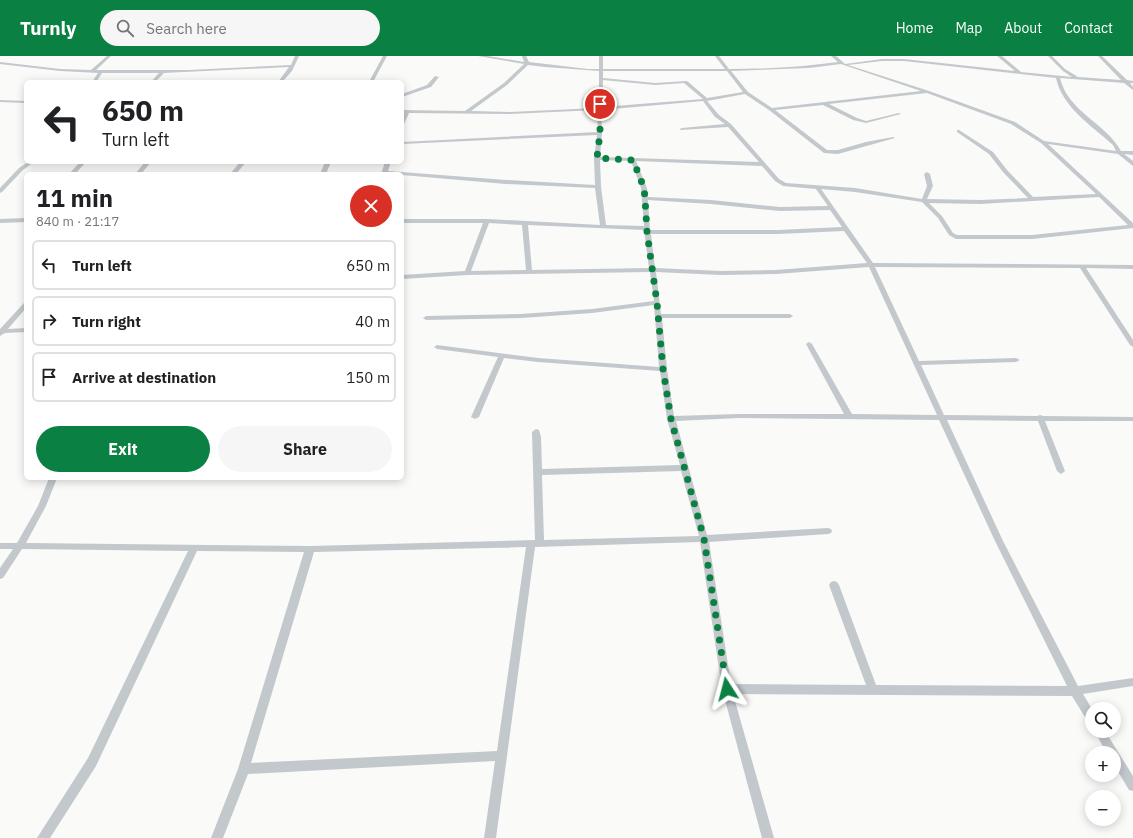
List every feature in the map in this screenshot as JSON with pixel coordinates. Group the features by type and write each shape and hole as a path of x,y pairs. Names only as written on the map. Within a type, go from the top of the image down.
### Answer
{"street":[{"path":"93,71 109,56"},
{"path":"282,80 290,71 297,56"},
{"path":"372,80 385,56"},
{"path":"480,56 574,69 601,70 801,68 893,60 1058,77 1077,77 1133,82"},
{"path":"524,56 527,63"},
{"path":"601,56 602,79 599,109 600,133 597,158 598,187 603,227"},
{"path":"717,56 746,93 771,109 826,152 838,152 868,143 893,138"},
{"path":"833,56 843,64 1013,123 1043,142 1070,166 1098,195 1133,226"},
{"path":"999,56 1020,73"},
{"path":"1050,56 1064,70 1077,77"},
{"path":"1100,56 1133,89"},
{"path":"0,63 60,70 101,72 292,66"},
{"path":"465,112 504,86 527,63"},
{"path":"155,80 163,71"},
{"path":"95,80 101,72"},
{"path":"404,95 429,86 437,77"},
{"path":"1058,77 1061,89 1067,99 1115,144 1120,152 1133,164"},
{"path":"602,79 665,84 685,82 706,100 717,116 729,125 762,164 780,183 785,185 855,190 924,201 980,202 1098,195"},
{"path":"771,109 927,92"},
{"path":"404,111 510,113 599,109 706,100 746,93"},
{"path":"0,101 24,102"},
{"path":"825,104 855,119 866,122 899,114"},
{"path":"682,129 729,125"},
{"path":"959,131 992,153 1005,171 1031,198"},
{"path":"404,143 600,133"},
{"path":"1043,142 1133,153"},
{"path":"597,158 762,164"},
{"path":"633,160 644,188 647,230 657,303 663,369 671,419 704,539 727,689 768,838"},
{"path":"0,191 21,169 28,164"},
{"path":"74,172 81,164"},
{"path":"140,172 146,164"},
{"path":"235,172 241,164"},
{"path":"404,174 598,187"},
{"path":"924,201 930,186 927,174"},
{"path":"817,187 871,265 999,541 1075,691 1085,707"},
{"path":"645,198 711,202 780,209 831,208"},
{"path":"924,201 940,217 951,234 962,238 1032,237 1133,226"},
{"path":"0,221 24,220"},
{"path":"404,221 487,221 647,230 763,232 846,229"},
{"path":"468,273 487,221"},
{"path":"525,223 529,272"},
{"path":"404,277 468,273 653,270 721,273 776,272 871,265 1133,267"},
{"path":"1081,266 1133,345"},
{"path":"426,318 521,316 592,311 657,303"},
{"path":"1,332 24,306"},
{"path":"658,316 790,316"},
{"path":"1,332 24,330"},
{"path":"809,344 849,416"},
{"path":"437,347 538,360 663,369"},
{"path":"475,418 502,355"},
{"path":"917,363 1016,360"},
{"path":"671,419 739,416 1133,418"},
{"path":"1040,417 1061,471"},
{"path":"490,838 501,756 536,543 538,472 536,432"},
{"path":"538,472 685,468"},
{"path":"0,575 20,546 42,506 52,480"},
{"path":"0,546 310,549 704,539 828,532"},
{"path":"44,838 92,762 194,547"},
{"path":"217,838 244,769 310,549"},
{"path":"834,585 873,690"},
{"path":"727,689 1075,691 1133,682"},
{"path":"244,769 501,756"},
{"path":"1121,767 1133,786"}],"route":[{"path":"600,104 600,133 597,158 633,160 644,188 647,232 657,303 663,369 671,419 704,539 727,689"}]}
